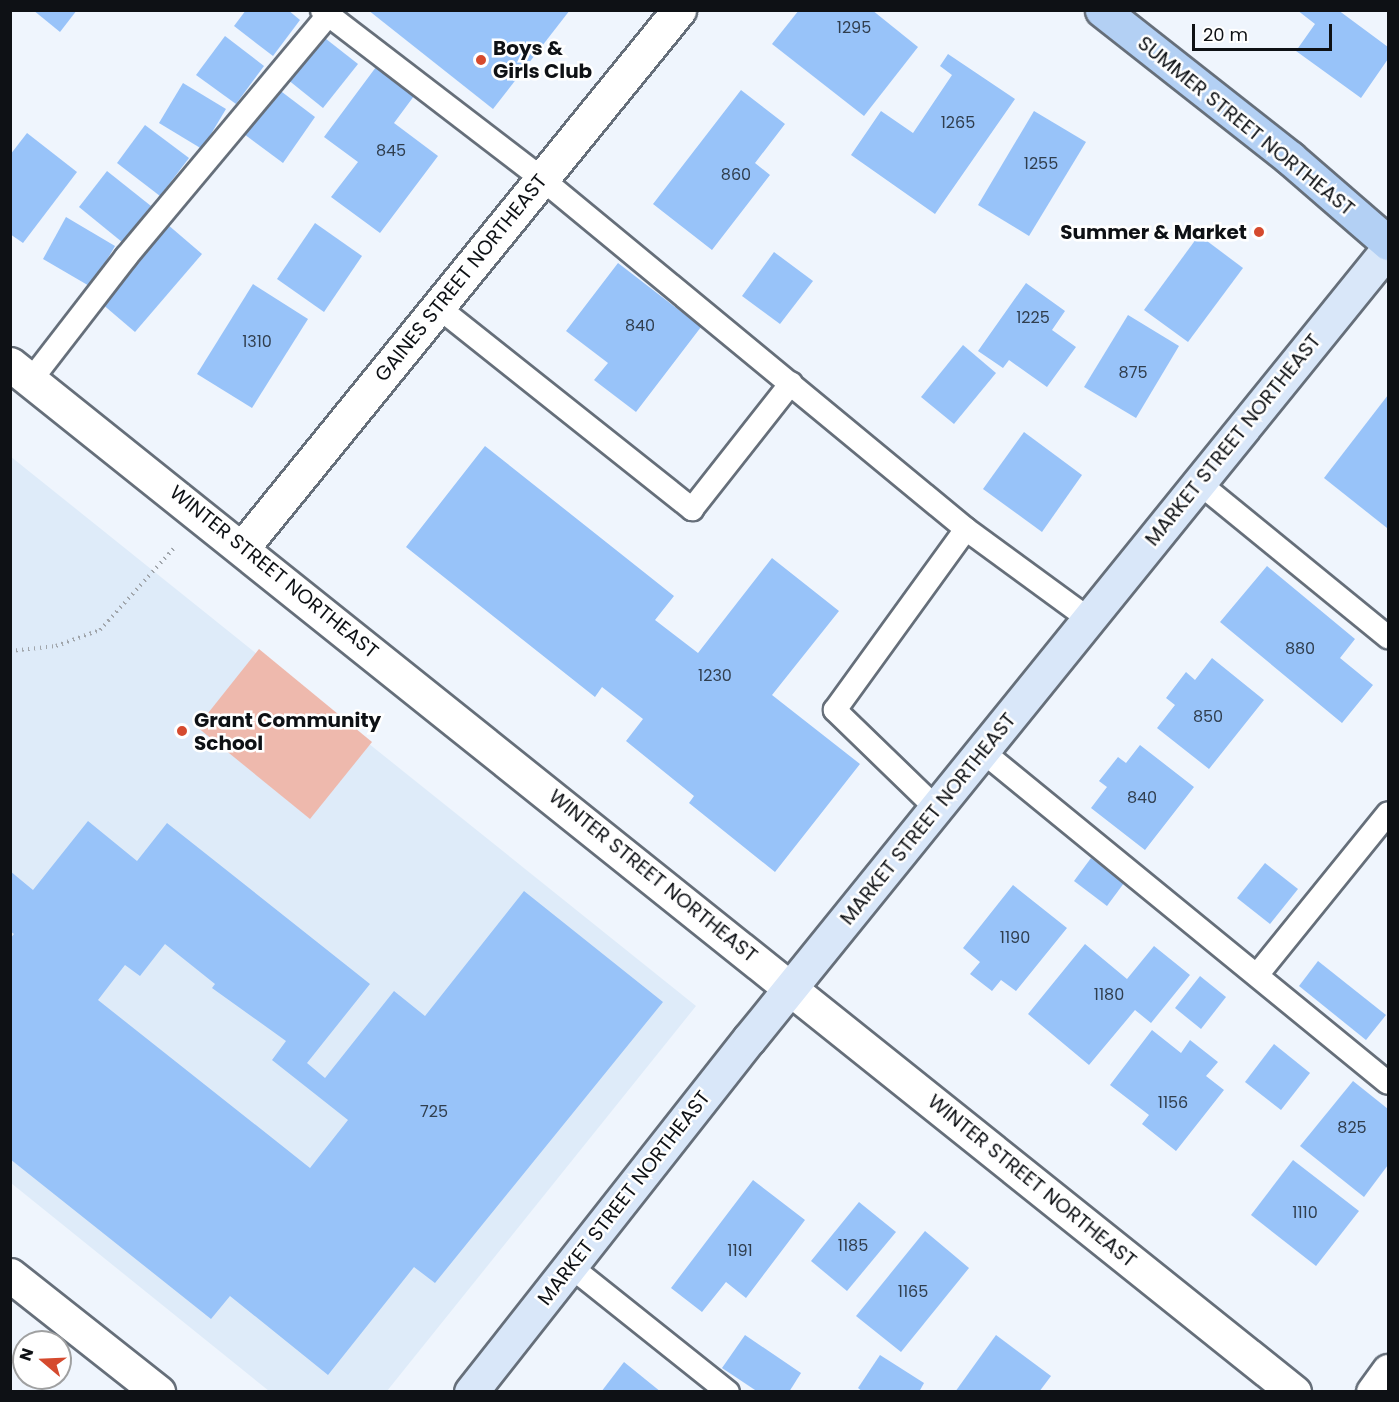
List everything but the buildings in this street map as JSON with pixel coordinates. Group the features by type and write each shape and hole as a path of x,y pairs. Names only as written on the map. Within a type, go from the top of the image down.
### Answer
{"main road":[{"name":"SUMMER STREET NORTHEAST","path":"1102,10 1290,158 1389,243"},
{"name":"MARKET STREET NORTHEAST","path":"471,1392 936,808 1389,249"}],"street":[{"name":"GAINES STREET NORTHEAST","path":"243,547 679,10"},
{"name":"WINTER STREET NORTHEAST","path":"21,372 202,514 1294,1392"},
{"path":"10,1275 158,1392"},
{"path":"1373,1392 1389,1371"}],"lane":[{"path":"21,372 126,257 325,13 542,179 966,529 1089,619"},
{"path":"438,306 692,509 791,383"},
{"path":"1199,483 1389,638"},
{"path":"936,808 836,710 966,529"},
{"path":"982,751 1389,1083"},
{"path":"1257,975 1389,813"},
{"path":"570,1266 728,1392"}],"path":[{"path":"10,651 56,646 100,630 202,514"}],"shaded area":[{"name":"Grant Community School","path":"10,456 696,1006 387,1391 269,1391 11,1183"},
{"path":"259,649 372,742 310,819 197,727"}],"place":[{"name":"Boys & Girls Club","path":"481,60"},
{"name":"Summer & Market","path":"1259,232"},
{"name":"Grant Community School","path":"182,731"}]}
